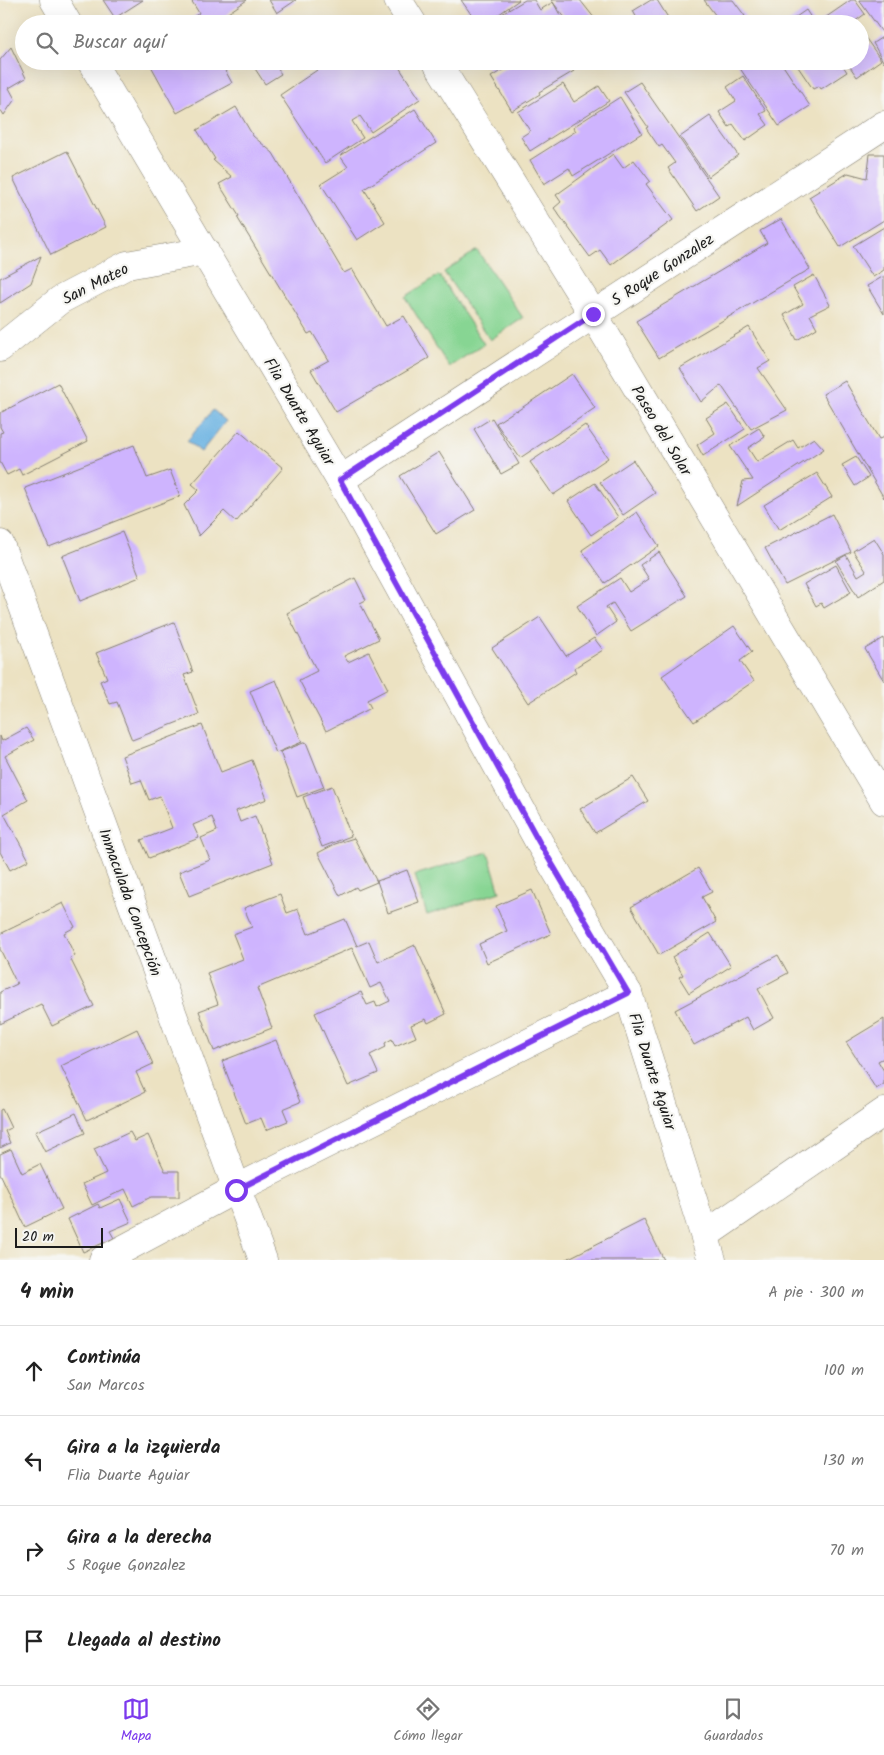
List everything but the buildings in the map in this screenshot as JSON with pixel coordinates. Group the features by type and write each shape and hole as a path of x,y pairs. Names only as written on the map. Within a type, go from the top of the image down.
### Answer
{"street":[{"path":"54,0 63,15"},
{"path":"398,0 407,15"},
{"name":"Flia Duarte Aguiar","path":"96,70 340,480 539,842 628,993 708,1247"},
{"name":"Paseo del Solar","path":"442,70 593,314 884,802"},
{"name":"S Roque Gonzalez","path":"340,480 884,125"},
{"name":"San Mateo","path":"0,348 60,300 127,265 205,251"},
{"name":"Inmaculada Concepción","path":"0,544 263,1260"},
{"path":"103,1260 236,1190 628,993"},
{"path":"708,1247 884,1112"}],"green space":[{"path":"477,250 523,318 490,340 444,272"},
{"path":"439,275 484,344 449,367 405,297"},
{"path":"488,852 500,892 427,915 415,875"}],"water":[{"path":"213,410 226,421 201,452 187,441"}],"route":[{"path":"236,1190 628,993 539,842 340,480 593,314"}]}
